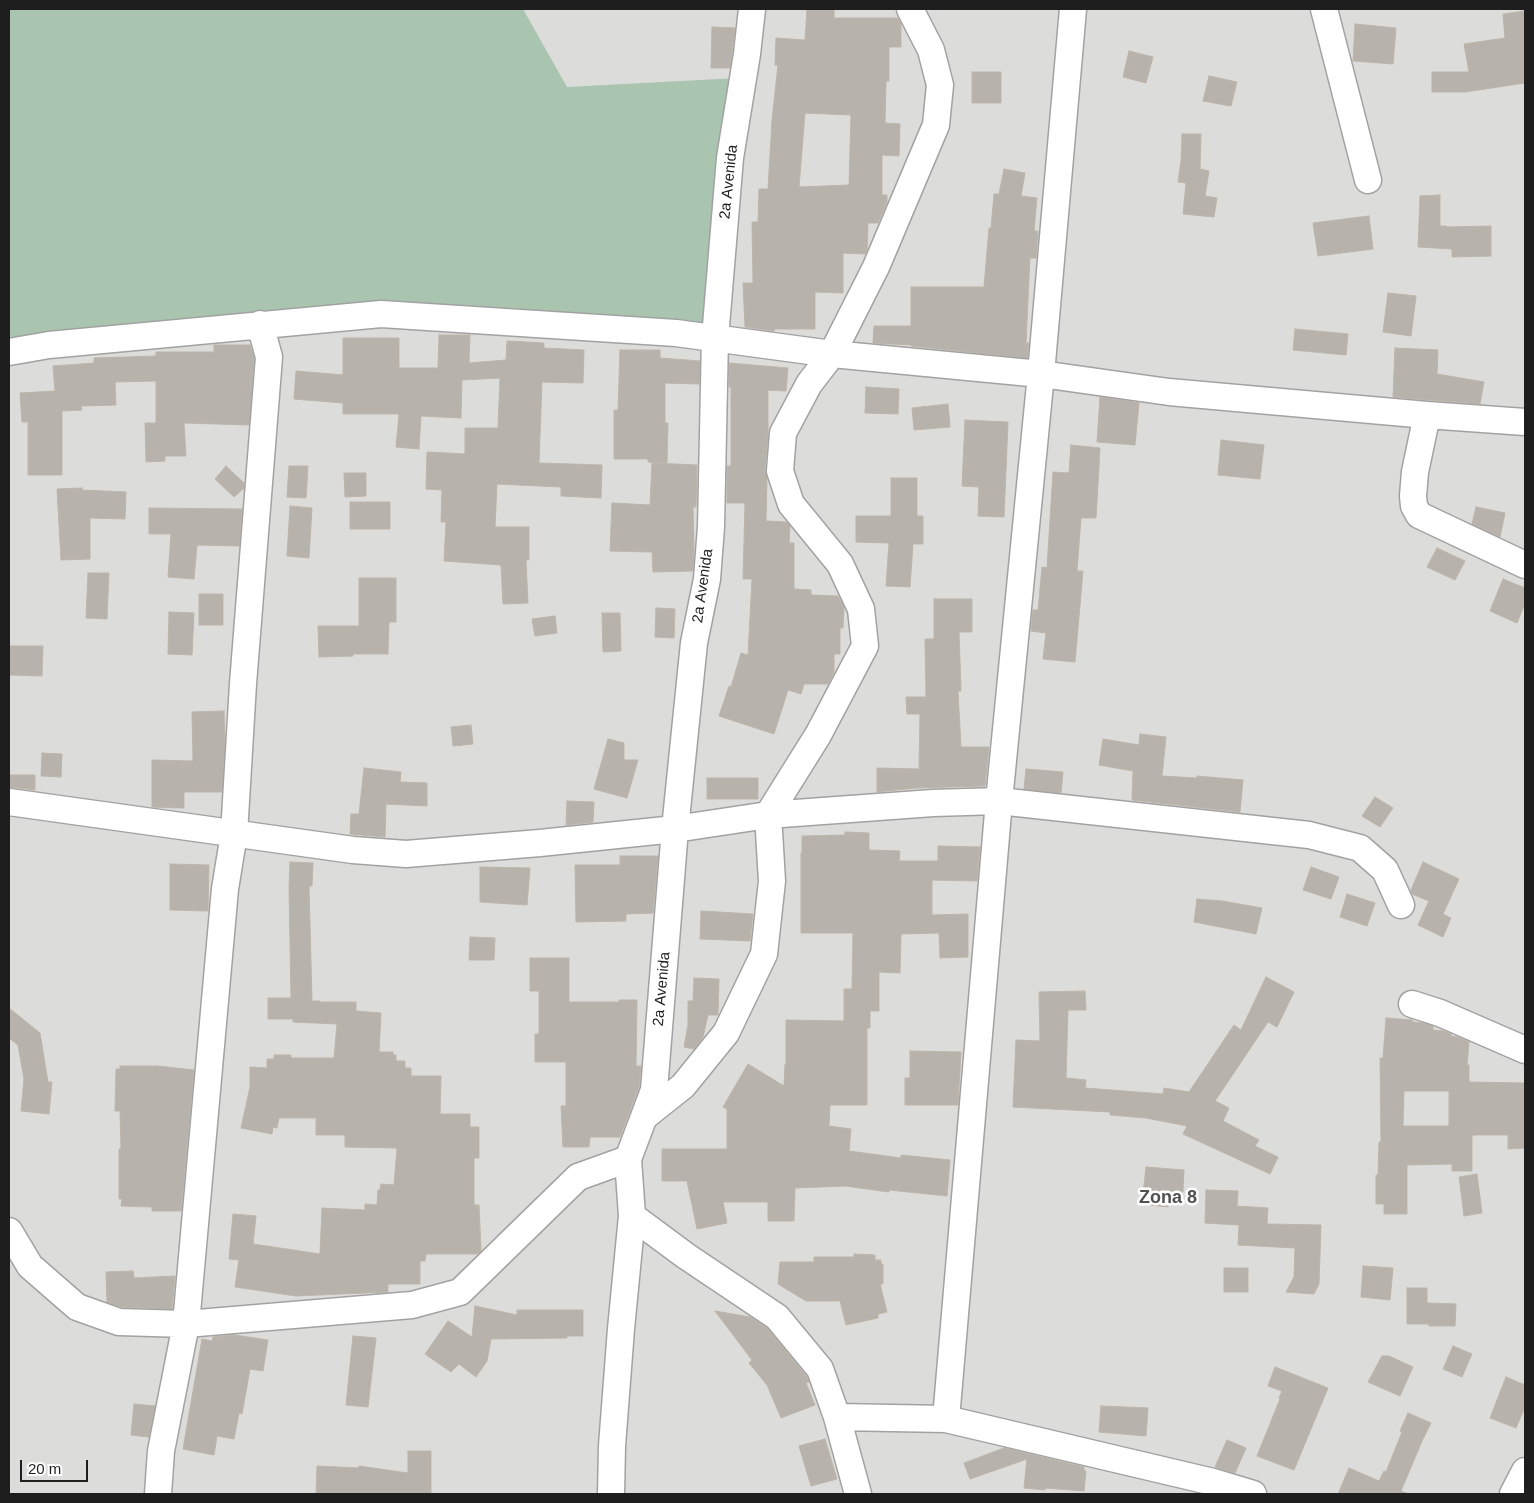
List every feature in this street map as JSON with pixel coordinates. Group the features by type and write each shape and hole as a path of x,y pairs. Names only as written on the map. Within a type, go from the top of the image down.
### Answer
{"street":[{"name":"2a Avenida","path":"628,1159 654,1090 675,829 694,643 707,579 711,527 715,338 730,158 747,54 752,9"},
{"path":"644,1117 683,1086 726,1033 764,954 772,881 768,815 818,735 865,646 861,608 840,564 815,531 791,504 780,471 783,433 809,384 832,354 876,267 936,125 940,85 930,50 910,9"},
{"path":"946,1419 999,801 1041,374 1073,9"},
{"path":"1324,9 1368,180"},
{"path":"9,352 49,345 381,314 676,334 832,354 1041,374 1169,392 1525,422"},
{"path":"158,1494 161,1451 186,1324 224,899 234,834 269,357 260,324"},
{"path":"1427,415 1415,472 1413,496 1414,506 1419,515 1525,565"},
{"path":"9,802 354,850 406,854 675,829 768,815 933,803 999,801 1310,835 1360,848 1385,870 1401,905"},
{"path":"1412,1004 1525,1050"},
{"path":"9,1231 30,1266 76,1307 119,1322 186,1324 412,1305 460,1292 578,1177 628,1159 632,1216 612,1446 611,1494"},
{"path":"632,1216 686,1256 777,1317 820,1369 837,1417 858,1494"},
{"path":"837,1417 946,1419 1213,1482 1253,1494"},
{"path":"1513,1494 1525,1471"}],"shaded area":[{"path":"9,9 1525,9 1525,1494 9,1494"}],"green space":[{"path":"9,9 523,9 567,87 738,78 711,325 407,305 9,339"}],"building":[{"path":"807,9 834,9 834,18 898,18 901,24 901,47 889,47 889,81 886,81 885,123 900,124 899,156 882,155 882,195 887,195 887,202 878,223 868,223 867,250 865,254 843,253 843,293 815,292 815,329 774,329 774,331 745,327 743,283 753,283 752,222 758,222 759,189 768,189 772,120 778,65 775,65 776,38 805,40","holes":["805,113 851,115 849,185 799,187"]},
{"path":"1525,11 1525,83 1465,92 1432,92 1432,72 1469,72 1464,44 1505,38 1503,14"},
{"path":"1355,24 1396,28 1393,64 1353,61"},
{"path":"712,27 735,28 730,68 711,68"},
{"path":"1129,51 1153,57 1146,83 1123,77"},
{"path":"972,72 1001,72 1001,103 972,103"},
{"path":"1209,76 1237,82 1231,106 1203,101"},
{"path":"1182,134 1201,134 1200,169 1209,171 1205,196 1217,198 1214,217 1183,214 1186,183 1178,182"},
{"path":"1004,169 1025,173 1021,196 1037,198 1034,231 1038,231 1036,258 1030,258 1026,343 1029,343 1027,358 911,345 873,343 874,326 911,326 911,287 984,287 994,194 999,194"},
{"path":"1440,195 1440,226 1491,226 1491,256 1452,257 1452,249 1418,247 1420,196"},
{"path":"1369,216 1373,249 1318,256 1313,223"},
{"path":"1388,293 1416,296 1411,336 1383,332"},
{"path":"1295,329 1348,334 1346,355 1293,350"},
{"path":"439,335 470,335 469,363 506,360 507,341 544,343 544,348 584,350 583,383 542,382 539,463 602,465 601,498 561,496 561,487 497,484 495,527 529,527 529,560 526,560 528,603 503,604 501,565 444,561 446,522 441,522 442,490 426,489 427,452 465,454 465,428 498,428 500,378 462,380 461,418 421,416 419,449 396,447 399,414 343,414 343,403 294,399 296,371 343,375 343,338 399,338 399,368 438,368"},
{"path":"214,345 250,345 254,358 249,425 184,423 186,456 165,456 165,461 146,462 145,423 156,423 156,381 115,382 116,405 81,406 82,410 62,411 62,475 28,475 28,422 22,422 20,393 55,391 53,366 94,363 94,358 156,356 156,352 214,352"},
{"path":"1395,348 1438,350 1437,374 1484,382 1480,404 1393,397"},
{"path":"620,350 660,350 660,358 700,361 699,384 665,383 665,423 668,423 667,463 648,462 648,459 614,459 614,410 618,410"},
{"path":"729,363 788,368 786,391 768,390 768,433 765,470 767,478 766,521 786,522 790,526 789,543 794,543 794,589 811,590 811,595 838,596 844,607 843,628 840,628 840,654 834,654 834,672 828,684 804,684 801,694 788,690 774,734 719,716 729,686 731,687 741,653 748,655 752,579 743,579 745,503 727,503 727,466 731,466 731,387 729,387"},
{"path":"866,387 899,389 898,414 865,413"},
{"path":"1100,397 1139,403 1135,445 1097,442"},
{"path":"948,404 950,427 914,430 912,408"},
{"path":"965,420 1008,422 1004,517 978,516 979,487 962,486"},
{"path":"1221,440 1264,445 1260,479 1218,475"},
{"path":"1071,445 1100,448 1096,518 1081,518 1077,571 1083,571 1075,662 1043,659 1046,633 1031,631 1033,610 1038,610 1042,567 1047,568 1053,472 1069,473"},
{"path":"652,463 697,465 696,507 693,507 693,571 653,572 652,552 610,551 612,503 650,505"},
{"path":"226,466 244,483 244,488 234,497 215,479"},
{"path":"289,466 308,466 306,498 287,497"},
{"path":"344,473 366,473 366,496 345,497"},
{"path":"891,478 917,478 917,516 923,516 923,544 913,544 910,587 886,586 889,543 856,542 856,516 891,516"},
{"path":"82,488 82,490 126,492 125,519 90,518 90,559 61,560 57,489"},
{"path":"350,502 390,502 390,529 350,529"},
{"path":"290,506 312,508 309,558 287,556"},
{"path":"1476,507 1505,513 1500,537 1472,524"},
{"path":"149,508 242,509 239,546 197,545 194,579 168,577 171,534 149,534"},
{"path":"1437,548 1465,561 1455,580 1427,567"},
{"path":"88,573 109,573 107,619 86,618"},
{"path":"359,578 396,578 396,622 389,622 388,654 353,654 353,656 319,657 318,626 359,626"},
{"path":"1503,579 1525,588 1525,603 1517,623 1490,611"},
{"path":"199,594 223,594 223,625 199,625"},
{"path":"934,599 972,599 972,632 959,632 961,691 958,691 961,747 989,747 985,786 916,788 877,792 877,768 919,769 920,714 907,714 906,697 926,697 925,639 934,639"},
{"path":"656,608 675,609 674,638 655,637"},
{"path":"169,612 194,613 192,655 168,654"},
{"path":"602,613 620,613 621,651 603,652"},
{"path":"555,616 557,633 535,636 532,619"},
{"path":"9,646 43,646 42,676 9,675"},
{"path":"224,711 225,742 222,792 184,792 184,808 152,807 152,760 193,761 192,712"},
{"path":"471,725 473,744 453,746 451,727"},
{"path":"1140,734 1166,737 1162,776 1197,778 1197,776 1243,780 1240,812 1132,800 1133,771 1099,765 1103,739 1139,745"},
{"path":"608,739 624,743 624,760 638,760 627,798 594,789"},
{"path":"42,753 62,754 61,777 41,776"},
{"path":"364,768 401,772 400,782 427,783 427,806 386,804 385,837 350,834 351,814 359,814"},
{"path":"1026,769 1063,772 1061,793 1024,789"},
{"path":"9,775 35,775 35,790 9,787"},
{"path":"707,778 758,778 758,799 707,799"},
{"path":"1375,797 1393,808 1380,827 1362,816"},
{"path":"567,801 594,802 593,822 566,825"},
{"path":"845,832 869,833 869,850 900,851 899,861 938,861 938,846 980,847 977,881 932,880 932,915 968,914 968,957 940,958 939,933 901,934 900,973 879,972 879,1011 870,1011 870,1028 867,1028 867,1105 830,1105 829,1126 851,1129 849,1151 901,1158 901,1155 950,1160 947,1196 889,1190 889,1192 845,1186 795,1188 794,1221 768,1221 768,1202 723,1202 727,1223 697,1229 687,1181 662,1181 662,1149 727,1149 727,1109 723,1107 748,1064 784,1086 786,1020 844,1021 844,989 852,989 853,933 801,933 801,853 802,836 845,835"},
{"path":"620,856 658,856 653,913 626,914 626,921 576,922 575,865 620,865"},
{"path":"290,862 313,863 312,886 309,886 312,1001 356,1002 356,1011 381,1013 379,1052 393,1052 393,1055 396,1055 396,1061 405,1061 405,1068 411,1068 411,1076 441,1076 440,1114 470,1114 470,1127 479,1127 479,1158 474,1158 474,1205 479,1205 481,1251 477,1254 426,1254 425,1261 420,1261 420,1284 388,1284 388,1292 296,1296 235,1287 239,1260 229,1259 233,1214 256,1216 253,1244 320,1254 322,1208 365,1210 365,1204 377,1205 378,1190 380,1190 381,1184 394,1185 397,1148 345,1147 345,1135 316,1135 316,1118 279,1118 277,1128 273,1127 272,1134 241,1128 250,1087 250,1067 267,1068 267,1059 274,1059 274,1055 291,1055 291,1058 334,1058 337,1024 293,1022 293,1019 268,1019 268,998 291,998"},
{"path":"1423,862 1459,879 1443,914 1451,918 1443,937 1418,925 1429,901 1412,894 1411,890"},
{"path":"170,864 209,865 208,911 170,910"},
{"path":"480,867 530,868 527,905 480,902"},
{"path":"1311,867 1339,877 1331,899 1303,890"},
{"path":"1347,894 1375,903 1367,926 1340,917"},
{"path":"1197,899 1262,908 1256,934 1194,922"},
{"path":"701,911 753,914 750,941 700,939"},
{"path":"470,937 495,938 494,960 469,960"},
{"path":"530,958 569,958 569,1002 637,1000 636,1066 641,1066 639,1087 620,1137 590,1137 589,1147 563,1147 561,1106 566,1106 566,1062 535,1062 535,1034 539,1034 539,991 530,991"},
{"path":"1266,977 1294,992 1277,1027 1268,1022 1215,1101 1229,1108 1223,1121 1259,1140 1255,1146 1278,1157 1270,1174 1183,1134 1187,1126 1146,1118 1110,1115 1110,1112 1013,1107 1016,1040 1040,1041 1039,992 1085,991 1086,1010 1068,1010 1066,1078 1086,1080 1085,1088 1163,1094 1164,1088 1189,1092 1234,1025 1241,1030"},
{"path":"694,978 719,979 718,1015 708,1015 703,1037 694,1049 684,1047 688,1025 688,1001 693,1001"},
{"path":"9,1008 40,1033 48,1082 52,1082 49,1114 21,1111 24,1079 18,1045 9,1038"},
{"path":"1386,1018 1423,1023 1433,1026 1433,1030 1443,1031 1469,1042 1467,1065 1469,1065 1469,1082 1525,1083 1525,1148 1508,1149 1508,1135 1474,1135 1472,1136 1472,1171 1452,1171 1452,1164 1407,1165 1407,1214 1384,1214 1384,1204 1376,1204 1376,1175 1378,1175 1379,1142 1381,1142 1380,1058 1383,1058","holes":["1404,1091 1449,1091 1449,1126 1403,1126"]},
{"path":"910,1051 961,1052 958,1105 905,1105 905,1078 910,1078"},
{"path":"120,1066 158,1066 194,1070 181,1211 152,1211 152,1207 121,1206 122,1199 119,1199 120,1111 115,1111 116,1069 120,1069"},
{"path":"1146,1167 1184,1170 1183,1192 1169,1191 1168,1207 1142,1204"},
{"path":"1477,1174 1482,1213 1464,1216 1459,1177"},
{"path":"1206,1190 1238,1191 1237,1206 1268,1208 1267,1224 1321,1225 1319,1284 1314,1294 1286,1292 1294,1277 1295,1248 1238,1245 1239,1225 1205,1223"},
{"path":"854,1254 875,1255 875,1260 881,1260 881,1264 883,1264 883,1284 880,1284 887,1312 878,1314 878,1318 846,1325 840,1301 806,1301 778,1284 780,1262 814,1262 814,1257 854,1257"},
{"path":"1363,1266 1393,1268 1390,1300 1361,1297"},
{"path":"1224,1268 1248,1268 1248,1292 1224,1292"},
{"path":"133,1271 134,1278 175,1276 172,1309 122,1307 107,1302 106,1272"},
{"path":"1407,1288 1427,1288 1427,1303 1456,1304 1455,1326 1407,1324"},
{"path":"475,1306 517,1315 517,1310 583,1310 583,1336 491,1339 487,1361 476,1377 459,1364 451,1372 425,1354 448,1321 472,1337"},
{"path":"715,1311 750,1317 767,1328 807,1377 809,1382 806,1383 815,1405 781,1418 767,1385 749,1363 752,1360"},
{"path":"234,1335 268,1340 263,1371 250,1369 242,1414 239,1413 234,1439 217,1436 214,1455 183,1449 202,1339 212,1341 213,1337"},
{"path":"353,1336 376,1338 368,1407 346,1405"},
{"path":"1453,1346 1472,1354 1462,1377 1443,1369"},
{"path":"1382,1356 1389,1356 1413,1367 1400,1396 1368,1382"},
{"path":"1275,1367 1328,1388 1294,1470 1257,1456 1282,1391 1268,1386"},
{"path":"1506,1377 1525,1385 1525,1407 1516,1428 1490,1418"},
{"path":"134,1404 155,1406 149,1437 131,1435"},
{"path":"1101,1406 1148,1408 1146,1436 1099,1432"},
{"path":"1408,1413 1431,1423 1401,1491 1409,1494 1338,1494 1349,1468 1379,1481 1384,1471 1386,1472"},
{"path":"825,1439 837,1479 811,1486 799,1446"},
{"path":"1227,1440 1246,1448 1235,1473 1215,1467"},
{"path":"1004,1448 1084,1467 1084,1471 1086,1471 1084,1491 1024,1488 1027,1459 970,1479 964,1463"},
{"path":"408,1451 431,1451 431,1494 316,1494 317,1466 358,1468 359,1466 408,1473"}],"district":[{"name":"Zona 8","path":"1168,1198"}]}
